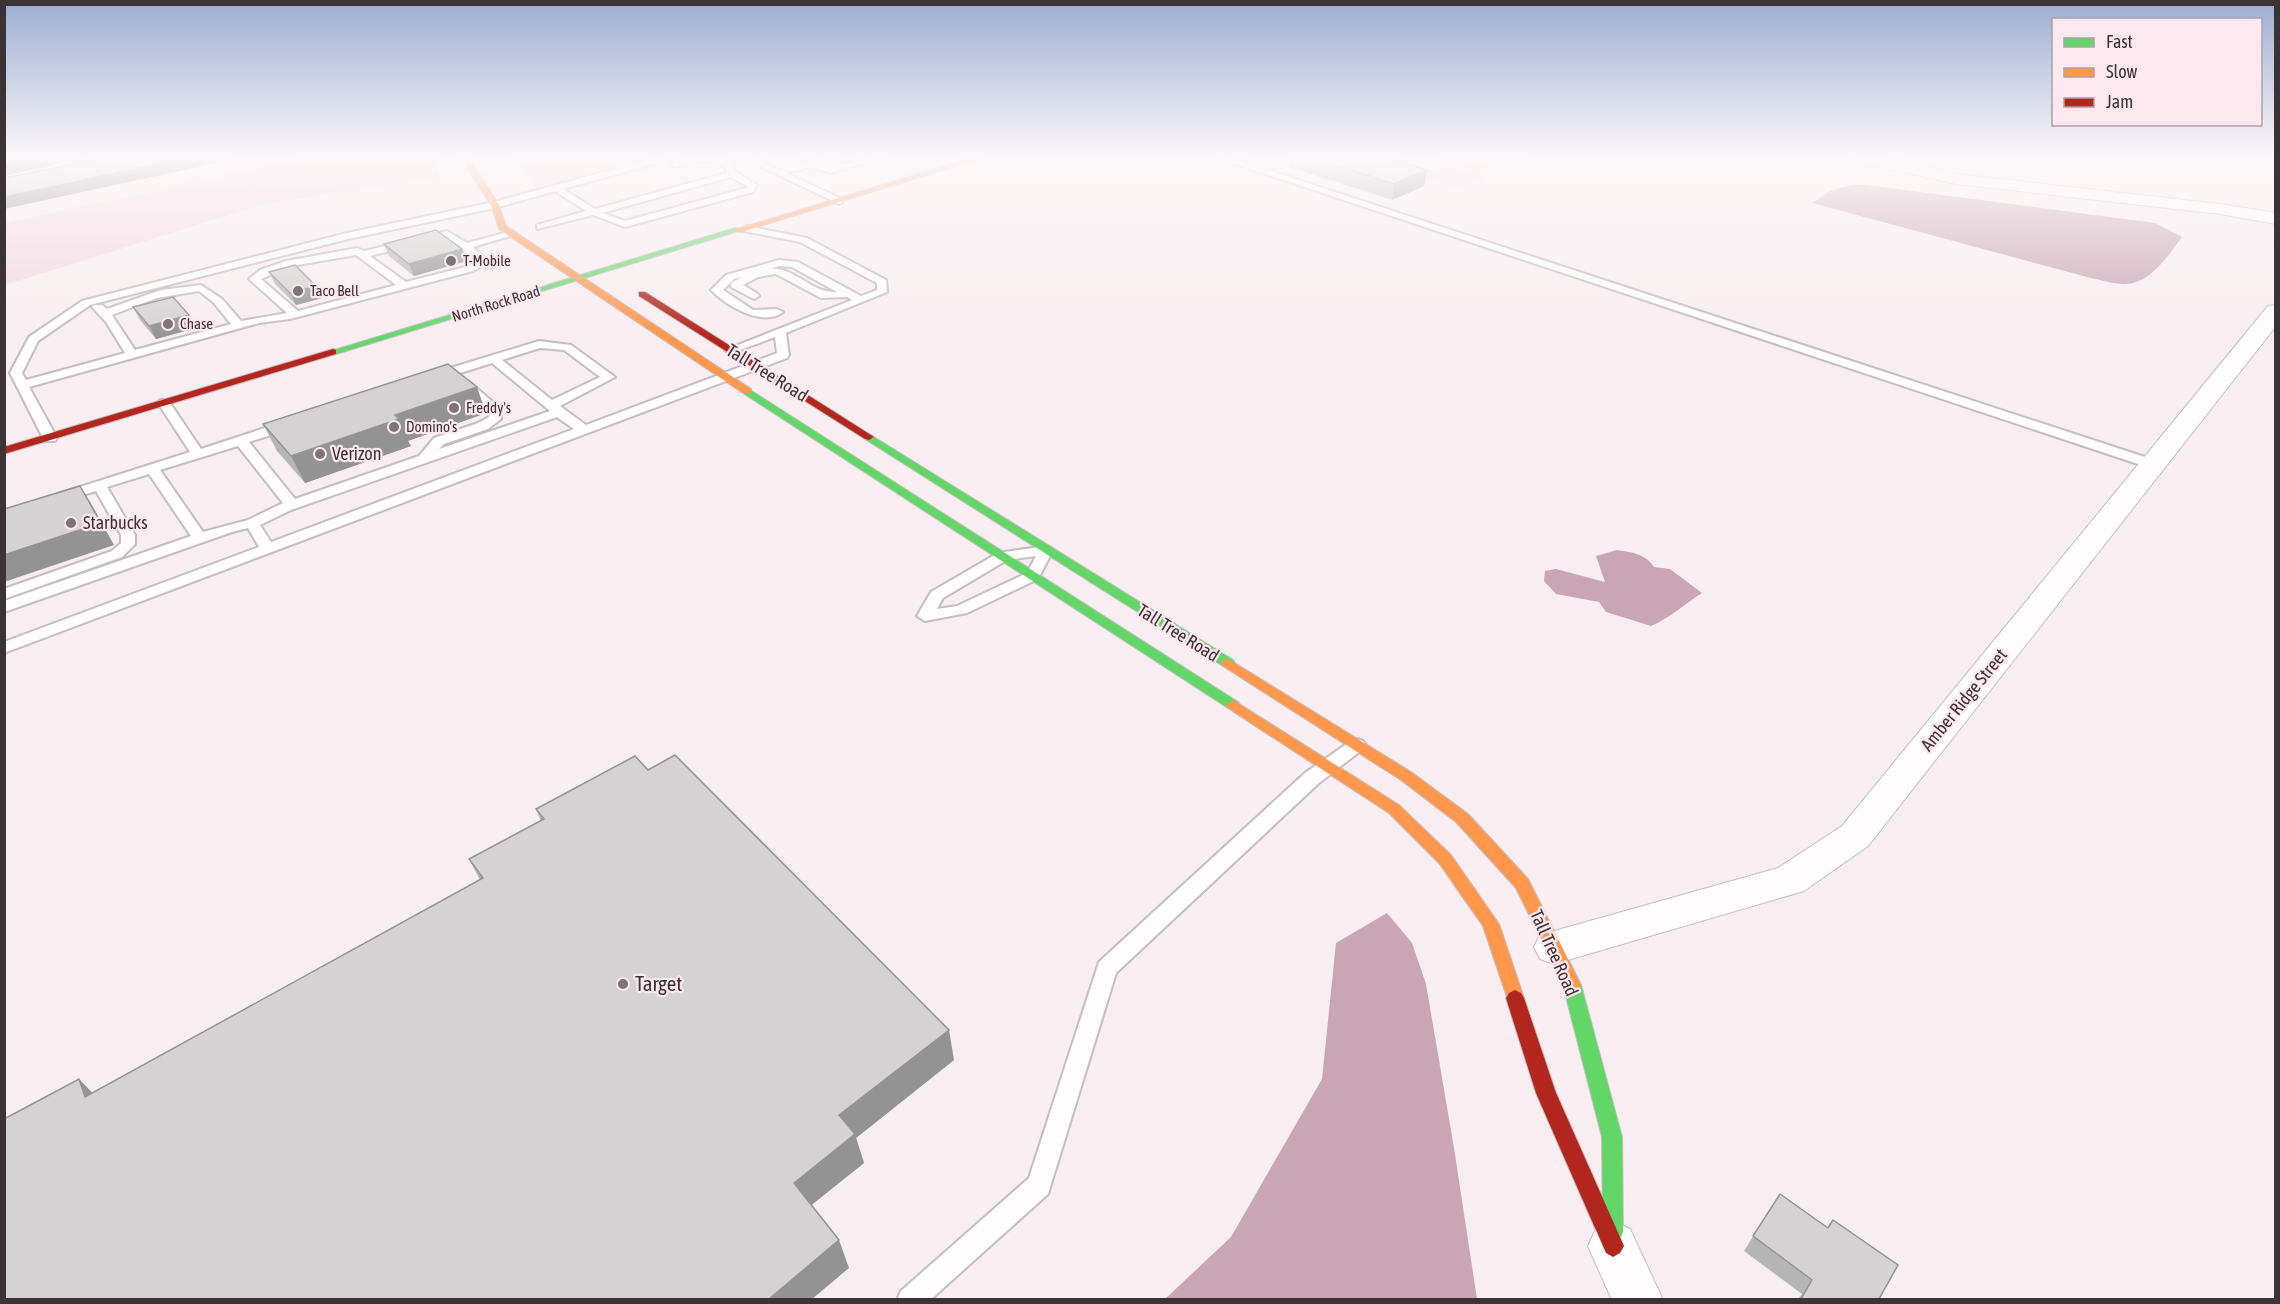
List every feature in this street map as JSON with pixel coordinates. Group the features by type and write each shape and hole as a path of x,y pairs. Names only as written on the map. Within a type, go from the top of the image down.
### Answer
{"street":[{"name":"Tall Tree Road","path":"499,217 502,227 725,377 1394,809 1445,858 1491,924 1546,1093 1638,1299"},
{"name":"North Rock Road","path":"4,451 785,217"},
{"path":"535,223 560,240"},
{"name":"Tall Tree Road","path":"588,259 1406,776 1462,818 1522,884 1570,979 1612,1137 1613,1246"},
{"name":"Amber Ridge Street","path":"1554,947 1791,880 1855,836 2276,311"}],"lane":[{"path":"14,378 33,339 86,303 340,238 439,217"},
{"path":"535,223 566,217"},
{"path":"606,217 617,223 632,223 654,217"},
{"path":"1400,217 2152,464"},
{"path":"778,219 794,230 803,240"},
{"path":"730,350 882,292 882,282 803,240 747,229"},
{"path":"14,378 132,354 238,325 295,314 469,269 484,262 466,246 447,234 360,253 292,263 270,269 254,279 295,314"},
{"path":"466,246 512,234"},
{"path":"340,238 404,286"},
{"path":"777,312 751,313 716,290 730,277 779,263 794,264 860,300"},
{"path":"754,296 735,285 754,274 778,271 825,296 849,294"},
{"path":"106,313 156,295 185,288 201,288 218,302 238,325"},
{"path":"86,303 101,308 106,313 119,337 132,354"},
{"path":"765,303 798,324"},
{"path":"4,648 783,355 780,331"},
{"path":"4,607 228,528 252,523 291,505 555,409 609,377 567,347 539,344 418,383"},
{"path":"493,358 555,409 586,430"},
{"path":"423,458 439,441 483,426 495,419 496,411 451,372"},
{"path":"14,378 50,438"},
{"path":"164,404 198,454"},
{"path":"47,502 299,421"},
{"path":"240,440 291,505"},
{"path":"152,468 200,538"},
{"path":"4,594 117,554 128,544 128,535 99,485"},
{"path":"252,523 268,549"},
{"path":"1046,550 1033,576 961,610 925,616 937,595 1003,556 1046,550"},
{"path":"910,1299 1039,1185 1107,968 1312,778 1357,745"}],"shaded area":[{"path":"33,217 223,217 5,285 5,223"},
{"path":"1864,217 2108,217 2155,223 2182,237 2158,268 2142,280 2124,284 2091,278"},
{"path":"1617,550 1642,556 1654,567 1670,569 1702,593 1651,626 1606,612 1599,602 1556,594 1544,581 1545,571 1556,569 1605,582 1596,556"},
{"path":"1387,913 1412,943 1426,984 1477,1299 1165,1299 1231,1237 1322,1079 1336,943"}],"building":[{"path":"436,230 462,249 409,264 384,244"},
{"path":"295,265 316,286 290,293 269,272"},
{"path":"173,297 189,315 149,326 133,307"},
{"path":"448,364 477,387 395,415 399,419 291,456 263,424"},
{"path":"80,486 101,523 4,555 4,509"},
{"name":"Target","path":"675,755 949,1030 839,1115 855,1134 794,1183 839,1240 769,1299 4,1299 4,1119 79,1079 85,1097 483,878 469,859 544,819 536,809 635,756 648,770"},
{"path":"1780,1194 1828,1228 1833,1220 1898,1265 1879,1299 1801,1299 1812,1280 1753,1236"}],"traffic: fast":[{"path":"333,352 738,230"},
{"path":"747,391 1233,705"},
{"path":"869,437 1228,663"},
{"path":"1572,985 1612,1137 1613,1232"}],"traffic: slow":[{"path":"499,217 502,227 747,391"},
{"path":"738,230 782,217"},
{"path":"1228,663 1406,776 1462,818 1522,884 1572,985"},
{"path":"1233,705 1394,809 1445,859 1491,924 1515,998"}],"traffic: jam":[{"path":"642,294 869,437"},
{"path":"4,451 333,352"},
{"path":"1515,998 1546,1093 1613,1246"}],"place":[{"name":"T-Mobile","path":"451,261"},
{"name":"Taco Bell","path":"298,291"},
{"name":"Chase","path":"168,324"},
{"name":"Freddy's","path":"454,408"},
{"name":"Domino's","path":"394,427"},
{"name":"Verizon","path":"320,454"},
{"name":"Starbucks","path":"71,523"},
{"name":"Target","path":"623,984"}]}
